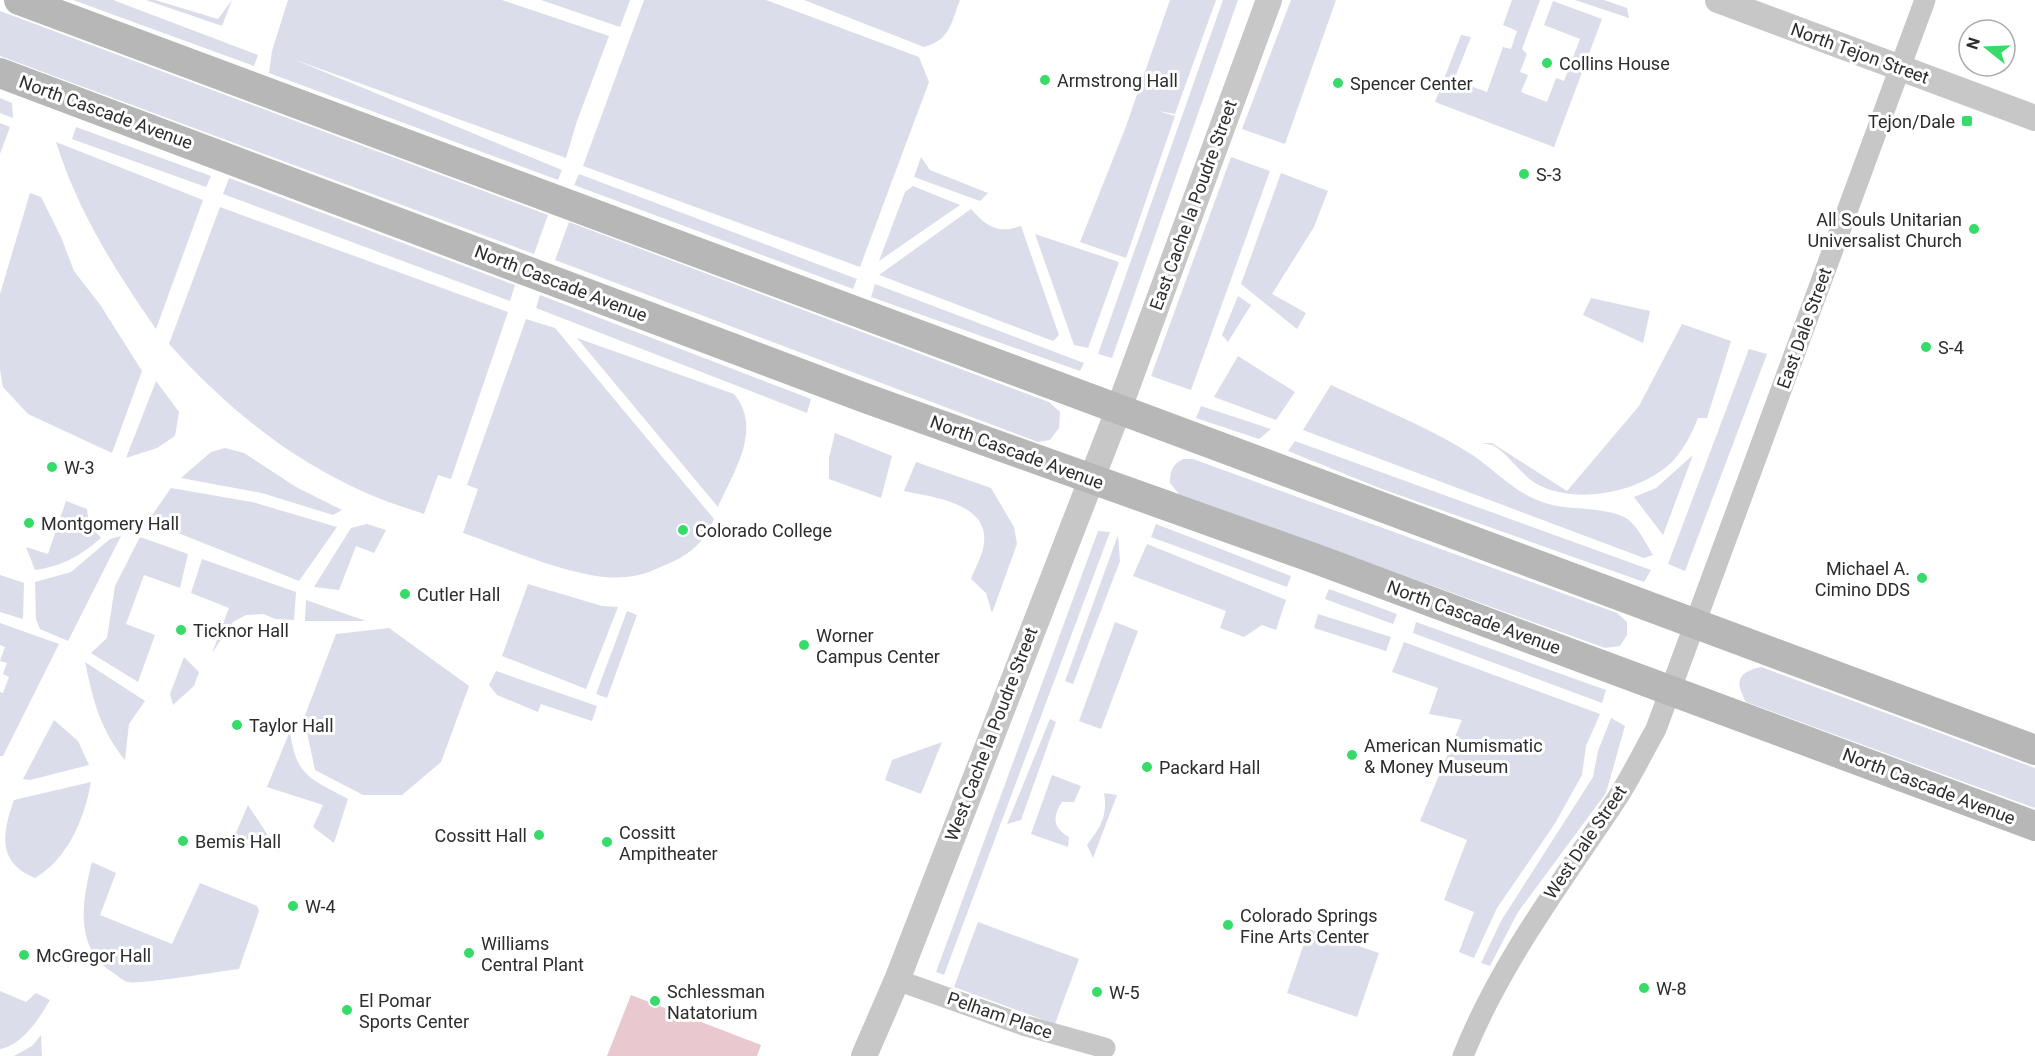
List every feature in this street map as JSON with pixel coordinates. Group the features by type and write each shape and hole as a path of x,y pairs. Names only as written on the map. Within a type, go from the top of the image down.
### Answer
{"main road":[{"path":"19,0 1118,411 2035,750"},
{"name":"North Cascade Avenue","path":"0,73 865,398 1672,689 2035,826"}],"street":[{"name":"East Cache la Poudre Street","path":"1118,411 1269,0"},
{"name":"North Tejon Street","path":"1718,0 2035,118"},
{"name":"East Dale Street","path":"1695,623 1925,0"},
{"name":"West Cache la Poudre Street","path":"864,1056 897,980 1090,478 1118,411"},
{"name":"West Dale Street","path":"1463,1056 1490,994 1514,952 1619,795 1656,729 1695,623"},
{"name":"Pelham Place","path":"897,980 1026,1026 1105,1048"}],"shaded area":[{"path":"73,0 113,0 258,55 254,66"},
{"path":"146,0 155,0 218,19 232,0 222,26"},
{"path":"288,0 502,0 609,36 577,121 566,158 293,59 562,170 558,180 269,73 272,51"},
{"path":"541,0 630,0 620,27"},
{"path":"644,0 766,0 919,57 929,82 860,267 583,166"},
{"path":"804,0 960,0 948,30 939,40 924,47"},
{"path":"1170,0 1216,0 1175,114 1158,111 1175,116 1126,258 1080,242 1125,129"},
{"path":"1223,0 1238,0 1112,358 1098,354"},
{"path":"1291,0 1336,0 1285,144 1242,129"},
{"path":"1512,0 1540,0 1522,49 1527,54 1520,72 1528,75 1521,92 1547,102 1556,78 1564,81 1580,39 1544,25 1553,1 1602,19 1554,147 1435,102 1461,35 1471,37 1454,80 1487,92 1503,47 1511,49 1517,31 1503,25"},
{"path":"1575,0 1604,0 1627,8 1629,18"},
{"path":"0,11 548,215 534,254 0,56"},
{"path":"0,98 12,103 13,118 0,113"},
{"path":"0,123 10,127 0,154"},
{"path":"76,127 211,176 206,187 72,139"},
{"path":"56,142 203,200 156,329 126,285 86,216"},
{"path":"921,157 930,170 988,193 980,201 914,177"},
{"path":"1231,157 1270,171 1191,390 1151,376"},
{"path":"1281,173 1328,191 1314,227 1272,294 1306,313 1297,329 1241,284"},
{"path":"579,174 857,279 853,289 574,185"},
{"path":"229,178 515,285 510,301 223,194"},
{"path":"913,186 960,205 879,261 905,192"},
{"path":"30,193 41,197 61,237 74,271 101,306 142,371 112,453 28,414 3,387 0,370 0,294"},
{"path":"220,207 508,312 451,479 438,475 424,514 364,492 283,447 235,409 169,344"},
{"path":"971,209 993,227 1006,229 1021,226 1059,335 1053,341 879,275"},
{"path":"569,222 1049,402 1060,412 1059,428 1050,440 1038,442 555,260"},
{"path":"1035,234 1119,262 1088,348 1074,345"},
{"path":"875,284 1084,363 1080,371 871,297"},
{"path":"540,295 811,399 807,413 536,308"},
{"path":"1238,296 1251,305 1228,342 1222,335"},
{"path":"1591,298 1650,311 1643,343 1583,315"},
{"path":"526,319 555,328 714,519 702,540 685,555 643,574 608,577 544,563 463,533 478,489 467,485"},
{"path":"1682,324 1731,341 1707,418 1698,418 1681,451 1659,472 1626,488 1607,493 1569,494 1535,483 1499,449 1493,445 1481,443 1492,443 1567,491 1639,406"},
{"path":"577,338 734,394 742,407 746,421 746,436 738,465 718,507"},
{"path":"1749,349 1767,354 1685,571 1668,564"},
{"path":"1238,356 1295,392 1276,420 1214,397"},
{"path":"156,381 179,412 175,436 157,448 126,458"},
{"path":"1331,385 1450,442 1475,457 1518,490 1537,500 1547,504 1622,516 1636,528 1653,555 1644,558 1303,430"},
{"path":"1201,406 1271,429 1259,439 1196,418"},
{"path":"835,433 892,456 881,498 829,479 829,458"},
{"path":"1295,441 1651,570 1644,582 1382,489 1288,451"},
{"path":"225,448 244,453 296,487 342,510 333,515 262,493 181,478 211,452"},
{"path":"1693,455 1663,535 1634,497 1656,488"},
{"path":"1183,459 1193,459 1617,613 1627,622 1627,635 1620,646 1605,648 1179,494 1170,483 1170,475 1174,466"},
{"path":"916,462 991,488 1014,527 1017,544 992,613 986,593 971,579 981,557 984,543 983,530 978,519 956,504 904,491"},
{"path":"171,488 252,502 337,527 299,581 148,521"},
{"path":"66,501 87,509 89,524 101,538 71,559 35,570 26,547 48,554"},
{"path":"367,524 386,530 374,553 356,546 339,590 314,587 351,528"},
{"path":"1156,524 1291,576 1287,587 1151,537"},
{"path":"1098,531 1110,532 944,975 936,972"},
{"path":"1118,535 1120,561 1073,684 1065,681"},
{"path":"121,536 68,641 40,629 36,619 35,582 71,572 110,539"},
{"path":"140,537 188,554 180,588 144,575 126,624 155,635 138,682 91,653 107,638 115,586"},
{"path":"1147,544 1286,600 1276,630 1262,625 1244,637 1220,628 1226,611 1133,576"},
{"path":"202,559 296,592 294,620 275,619 264,614 246,615 233,622 212,653 229,608 191,593"},
{"path":"0,575 24,583 23,619 0,612"},
{"path":"528,584 602,606 618,607 586,689 502,656"},
{"path":"1329,589 1397,614 1393,624 1325,599"},
{"path":"306,600 366,621 305,621"},
{"path":"627,611 637,615 607,698 596,694"},
{"path":"1318,614 1391,637 1386,651 1314,628"},
{"path":"1115,622 1138,631 1101,729 1079,721"},
{"path":"1416,622 1606,690 1602,703 1413,633"},
{"path":"0,623 59,644 3,756 0,756 0,692 3,693 9,677 3,674 7,663 0,661 5,647 0,645"},
{"path":"389,628 469,686 441,762 402,795 363,795 315,770 304,718 336,634"},
{"path":"1404,642 1600,714 1586,746 1582,775 1554,825 1497,908 1474,958 1459,952 1474,912 1444,900 1467,840 1420,821 1462,720 1429,714 1438,688 1392,672"},
{"path":"184,657 199,672 194,686 173,705 170,694"},
{"path":"85,662 145,701 129,724 125,760 103,725"},
{"path":"1761,667 2035,768 2035,808 1746,702 1740,688 1740,678 1747,672"},
{"path":"496,671 597,706 592,721 541,704 538,712 497,695 489,685"},
{"path":"1611,718 1625,726 1606,793 1518,912 1490,966 1481,963 1501,921 1593,777 1598,751"},
{"path":"1050,719 1056,722 1021,820 1007,824"},
{"path":"54,720 78,741 89,765 30,780 23,779"},
{"path":"290,731 296,758 301,767 315,780 348,799 334,843 313,827 323,805 267,787"},
{"path":"942,742 921,794 885,780 892,760"},
{"path":"1052,775 1081,786 1074,802 1062,802 1056,817 1057,826 1069,837 1068,847 1031,834"},
{"path":"91,782 79,824 57,860 35,878 23,872 9,857 6,848 6,826 14,800"},
{"path":"1104,793 1117,795 1093,858 1087,845 1096,833 1104,815"},
{"path":"248,805 279,852 235,835"},
{"path":"92,862 116,873 100,915 172,944 200,883 257,906 259,911 239,969 135,982 126,981 112,972 91,950 86,937 84,907"},
{"path":"978,922 1079,959 1055,1024 954,987"},
{"path":"1309,929 1379,953 1357,1017 1287,993"},
{"path":"0,991 26,1002 36,993 50,1000 23,1037 8,1047 0,1049"},
{"path":"631,995 761,1045 757,1056 607,1056"},
{"path":"41,1035 42,1056 14,1056 32,1046"}],"place":[{"name":"Collins House","path":"1547,63"},
{"name":"Armstrong Hall","path":"1045,80"},
{"name":"Spencer Center","path":"1338,83"},
{"name":"Tejon/Dale","path":"1967,121"},
{"name":"S-3","path":"1524,174"},
{"name":"All Souls Unitarian Universalist Church","path":"1974,229"},
{"name":"S-4","path":"1926,347"},
{"name":"W-3","path":"52,467"},
{"name":"Montgomery Hall","path":"29,523"},
{"name":"Colorado College","path":"683,530"},
{"name":"Michael A. Cimino DDS","path":"1922,578"},
{"name":"Cutler Hall","path":"405,594"},
{"name":"Ticknor Hall","path":"181,630"},
{"name":"Worner Campus Center","path":"804,645"},
{"name":"Taylor Hall","path":"237,725"},
{"name":"American Numismatic & Money Museum","path":"1352,755"},
{"name":"Packard Hall","path":"1147,767"},
{"name":"Cossitt Hall","path":"539,835"},
{"name":"Bemis Hall","path":"183,841"},
{"name":"Cossitt Ampitheater","path":"607,842"},
{"name":"W-4","path":"293,906"},
{"name":"Colorado Springs Fine Arts Center","path":"1228,925"},
{"name":"Williams Central Plant","path":"469,953"},
{"name":"McGregor Hall","path":"24,955"},
{"name":"W-8","path":"1644,988"},
{"name":"W-5","path":"1097,992"},
{"name":"Schlessman Natatorium","path":"655,1001"},
{"name":"El Pomar Sports Center","path":"347,1010"}]}
